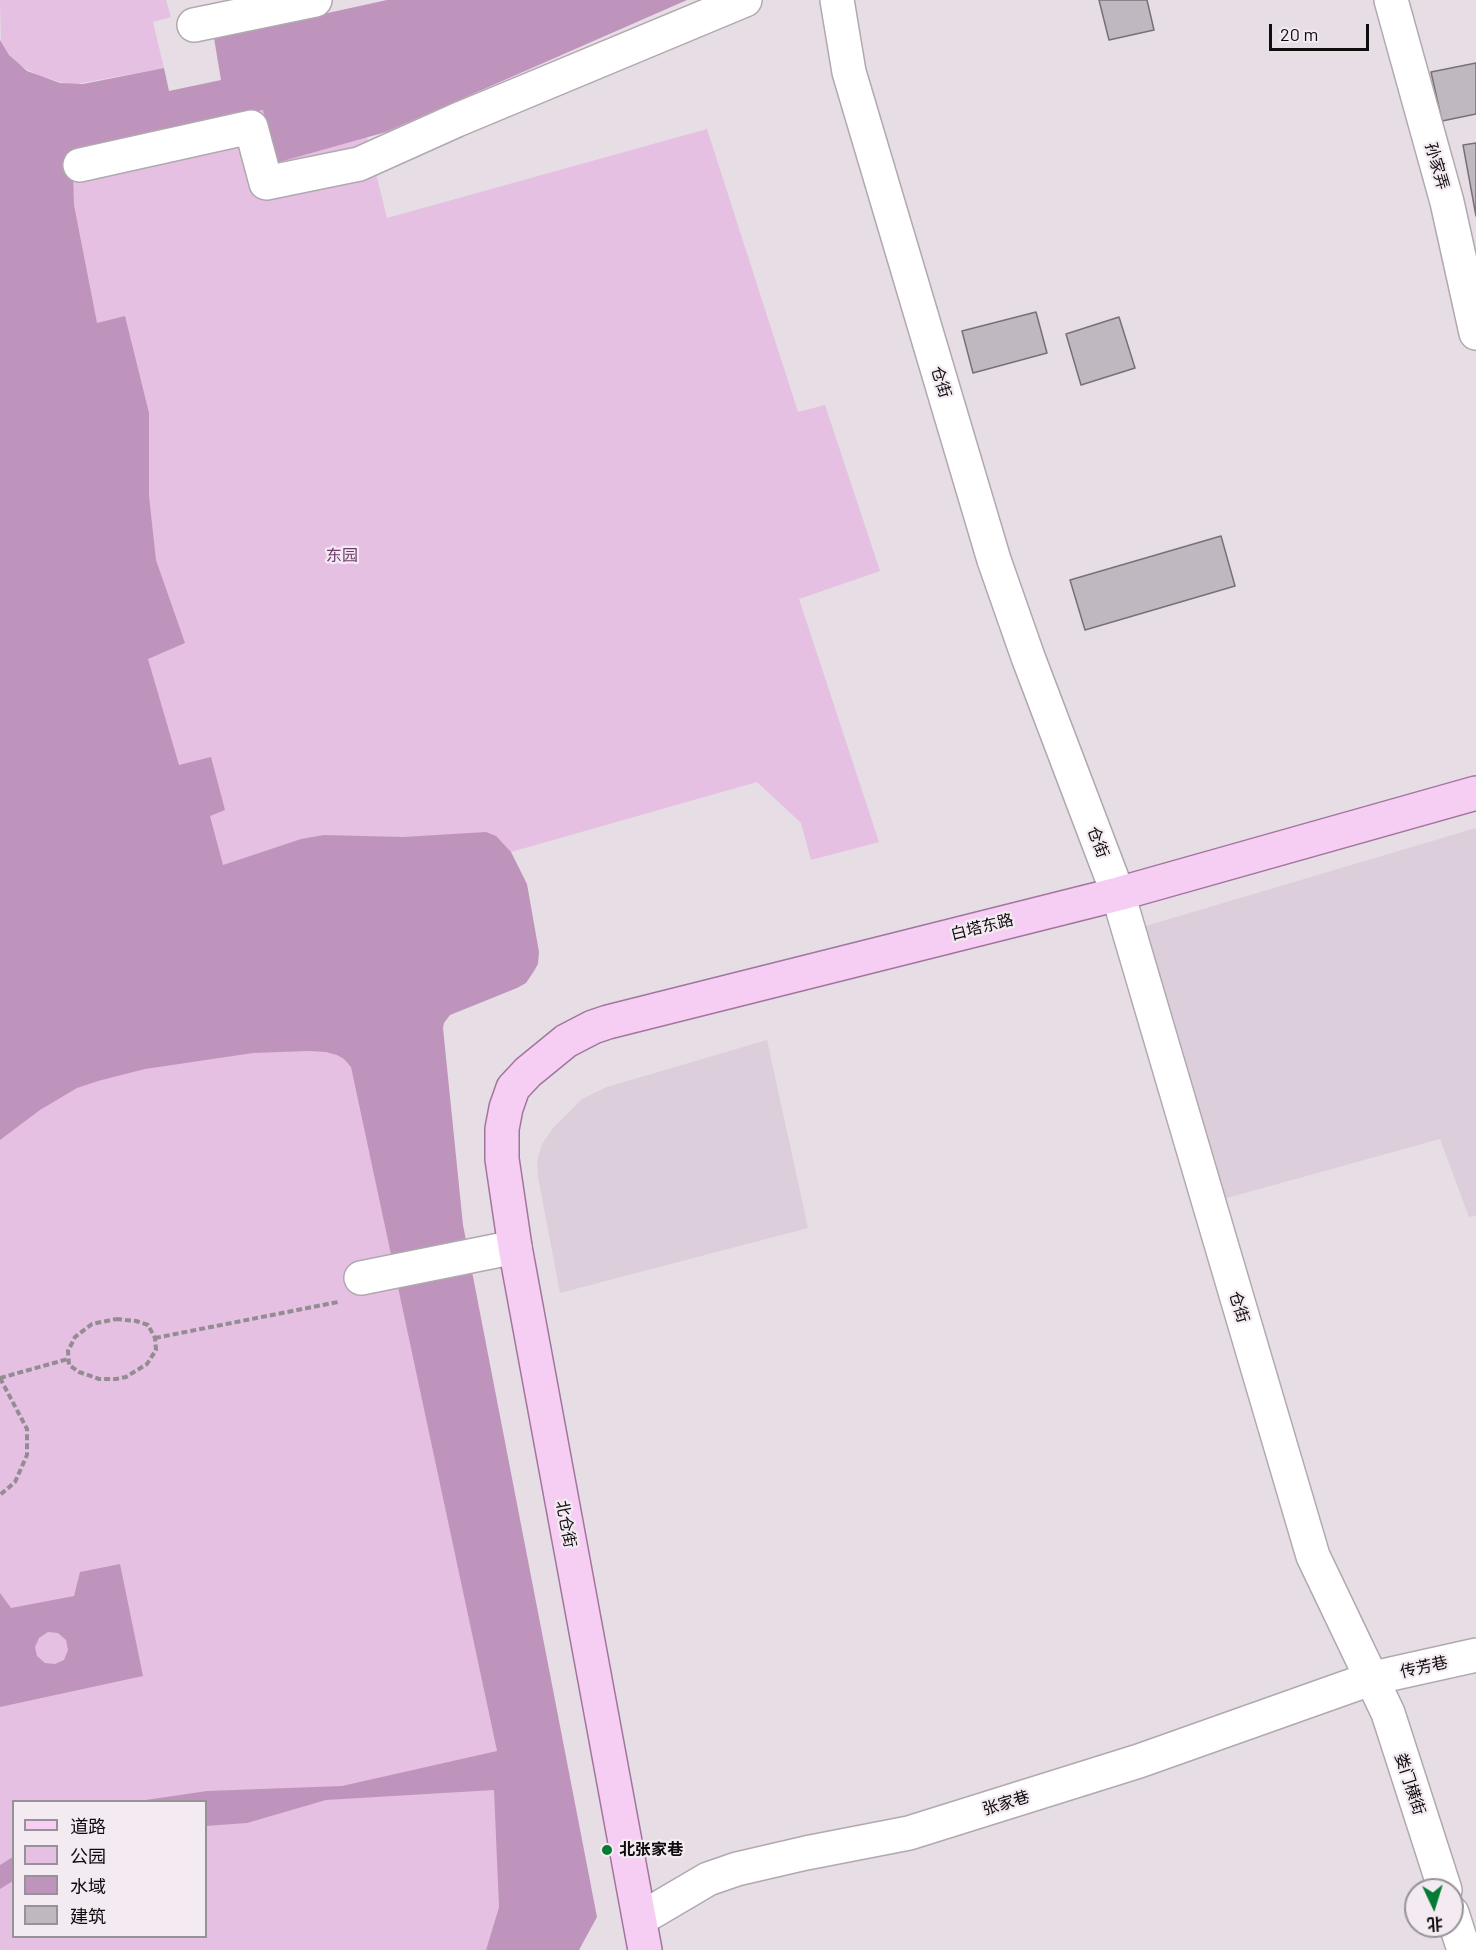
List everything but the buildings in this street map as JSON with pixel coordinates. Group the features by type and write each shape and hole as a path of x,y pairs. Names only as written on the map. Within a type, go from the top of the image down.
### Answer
{"main road":[{"name":"白塔东路","path":"509,1096 519,1081 546,1057 566,1041 593,1027 1118,894 1476,792"},
{"name":"北仓街","path":"509,1096 502,1129 502,1152 515,1248 643,1935"}],"street":[{"path":"194,25 315,0"},
{"path":"80,165 251,127 266,183 359,164 457,120 745,0"},
{"name":"仓街","path":"837,0 849,72 994,560 1028,657 1118,894 1313,1556 1373,1678"},
{"name":"孙家弄","path":"1391,0 1447,202 1476,333"},
{"path":"370,1277 515,1248"},
{"name":"传芳巷","path":"1373,1678 1476,1655"},
{"name":"娄门横街","path":"1373,1678 1388,1713 1440,1878"},
{"name":"张家巷","path":"643,1935 700,1883 737,1869 909,1833 1139,1761 1373,1678"}],"path":[{"path":"155,1338 338,1302"},
{"path":"116,1319 136,1321 148,1325 155,1338 156,1350 147,1364 126,1377 99,1379 69,1365 68,1351 75,1337 92,1324 116,1319"},
{"path":"0,1495 15,1482 27,1455 27,1429 0,1378 69,1359"}],"shaded area":[{"path":"1476,828 1476,1215 1469,1217 1440,1139 1216,1201 1129,931"},
{"path":"767,1040 808,1228 560,1293 537,1162 542,1144 553,1128 582,1099 607,1087"}],"green space":[{"path":"0,0 166,0 171,17 153,22 164,68 71,85 39,76 19,65 1,44"},
{"name":"东园","path":"264,110 276,163 367,137 387,218 707,129 798,412 825,405 880,571 799,599 879,842 811,860 801,823 757,782 511,852 355,1081 497,1751 499,1907 486,1950 0,1950 0,154 177,128"}],"water":[{"path":"387,0 687,0 386,132 276,163 263,110 177,128 73,173 74,205 97,323 125,316 149,413 149,496 156,560 185,643 148,659 179,765 211,757 225,810 210,816 223,865 301,839 324,835 403,837 486,832 496,836 511,852 527,884 539,952 538,964 534,971 526,983 517,988 450,1015 443,1028 463,1225 597,1917 579,1950 486,1950 499,1907 494,1790 326,1800 247,1823 207,1826 207,1800 146,1800 207,1791 342,1786 497,1751 351,1067 337,1055 309,1051 253,1053 145,1069 77,1088 40,1110 0,1140 0,40 9,55 27,71 60,83 83,84 164,68 169,91 221,80 214,38"},
{"path":"120,1564 143,1676 0,1707 0,1593 11,1608 74,1596 80,1572","holes":["48,1632 58,1633 66,1640 68,1650 64,1660 55,1664 45,1663 37,1656 35,1647 39,1638"]},
{"path":"12,1858 12,1882 0,1889 0,1865"}],"place":[{"name":"北张家巷","path":"607,1850"}]}
